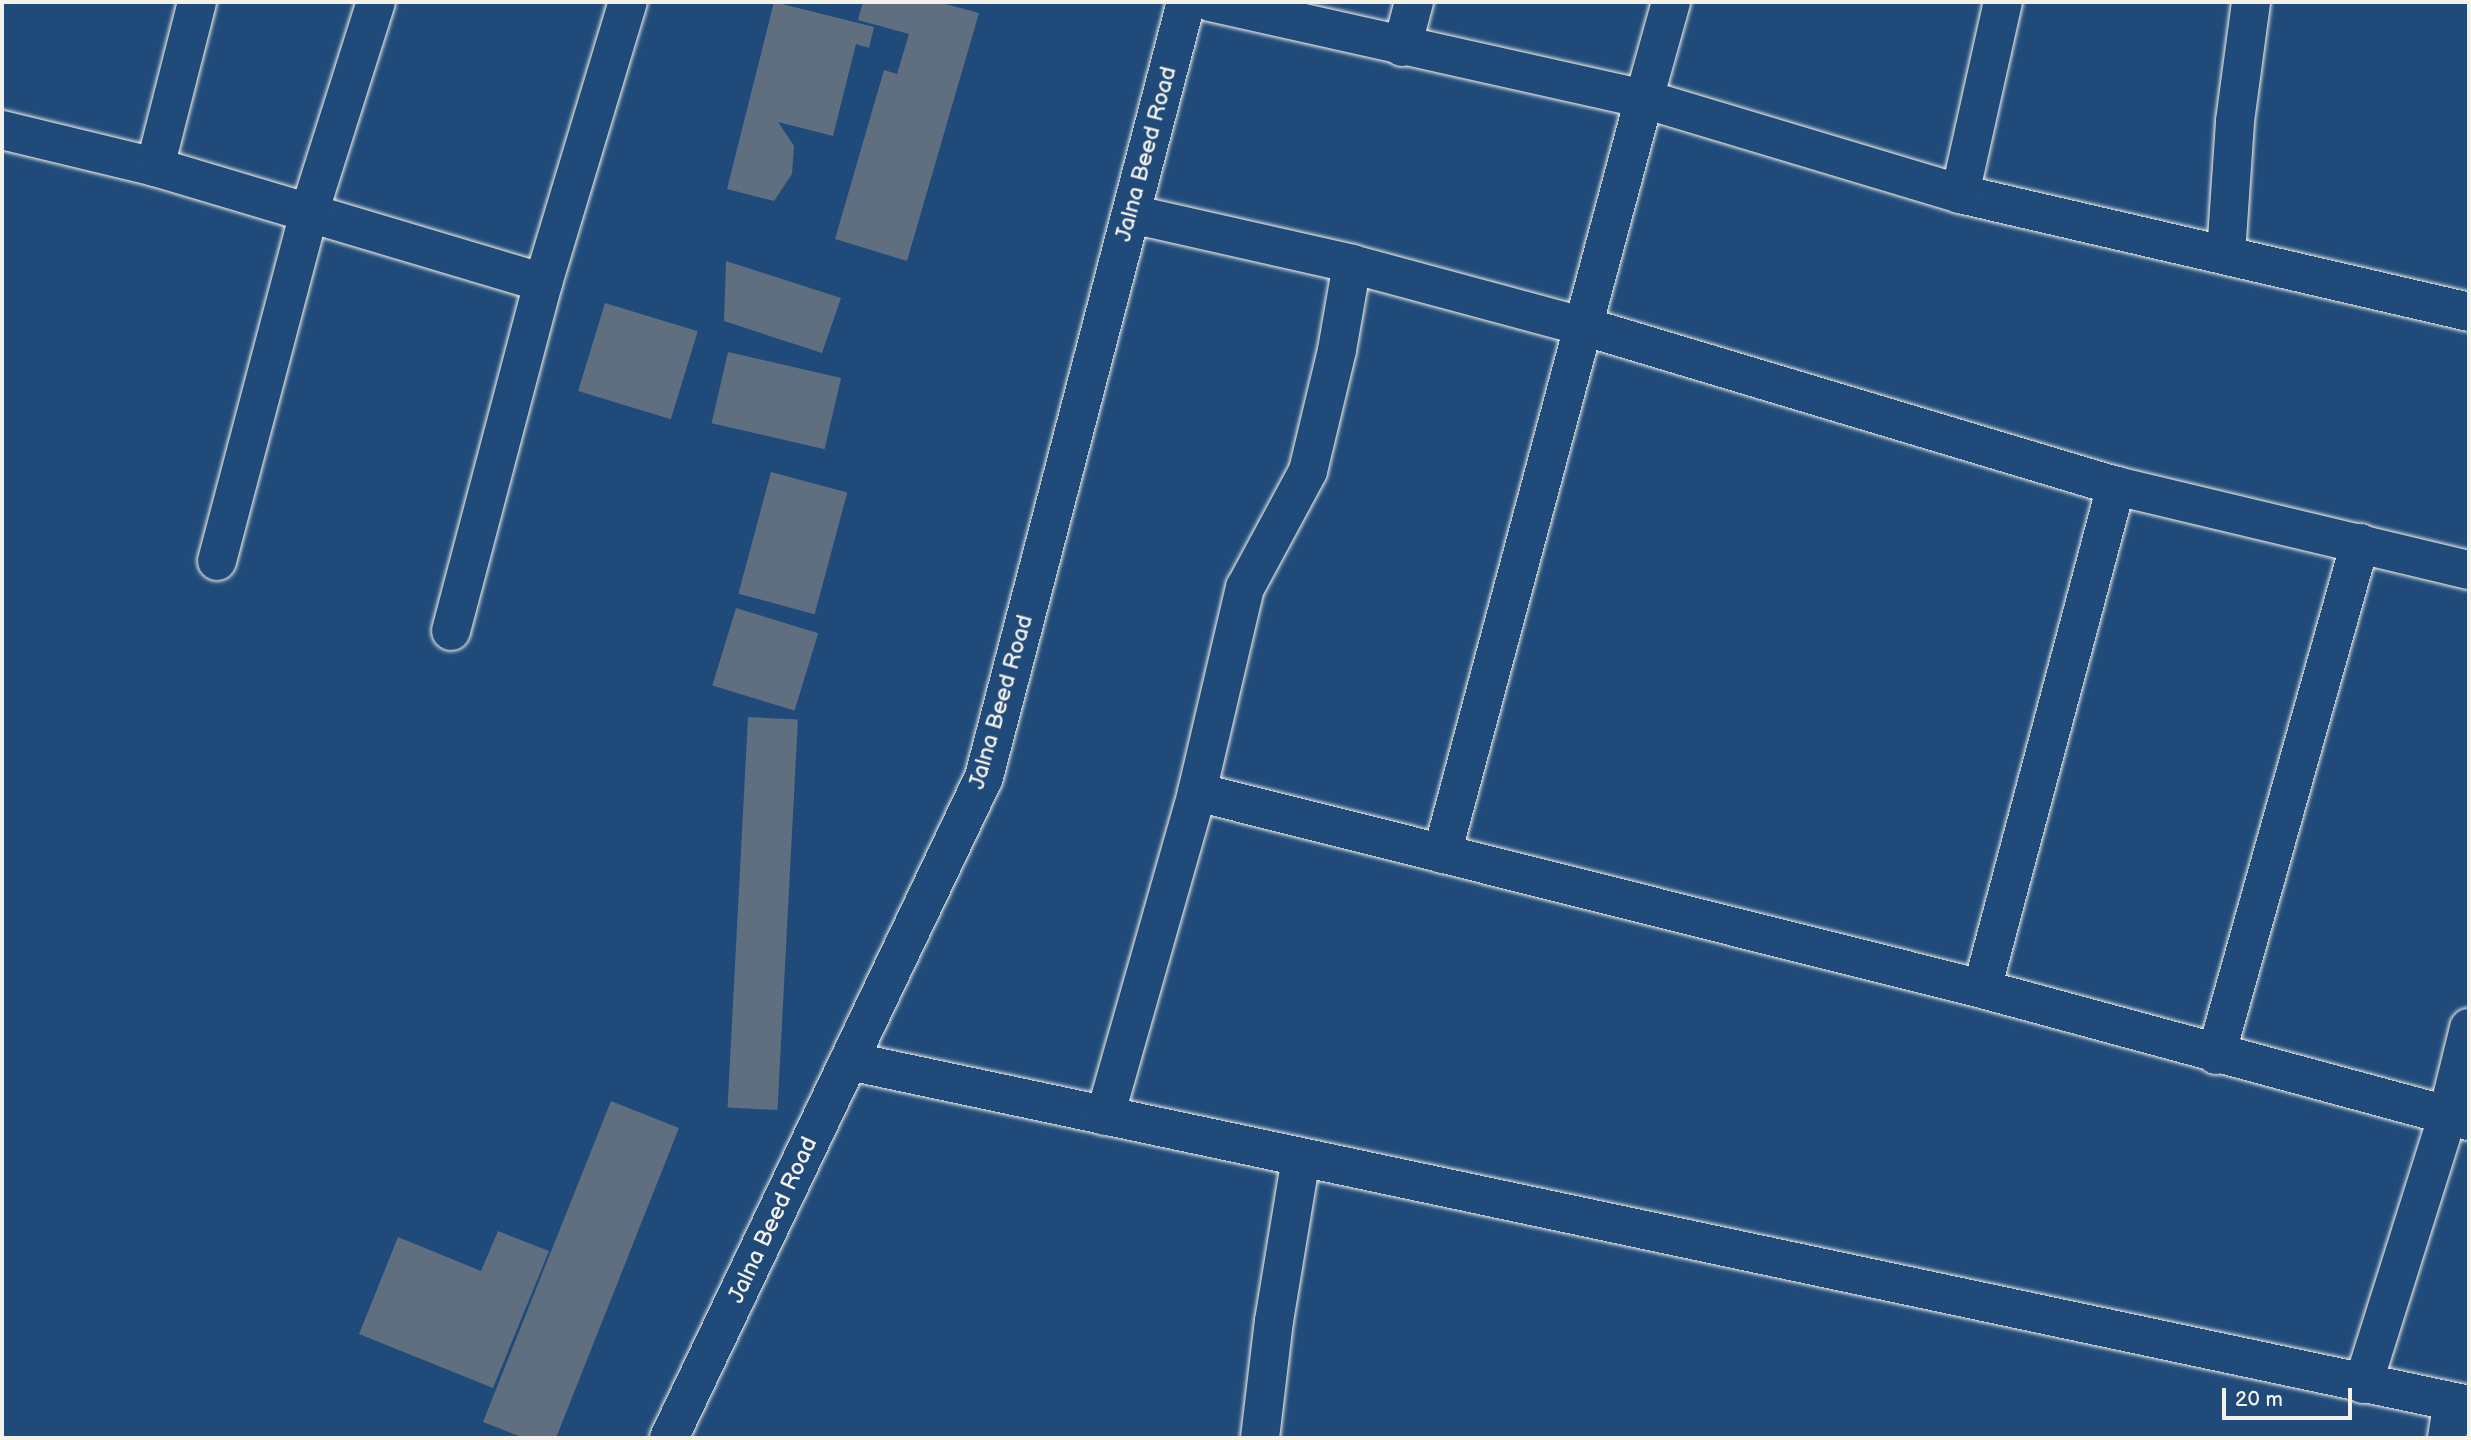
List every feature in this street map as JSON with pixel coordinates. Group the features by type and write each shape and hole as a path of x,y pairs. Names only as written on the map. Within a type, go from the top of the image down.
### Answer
{"street":[{"path":"155,166 197,2"},
{"path":"217,561 309,213 376,2"},
{"path":"451,631 544,283 628,2"},
{"name":"Jalna Beed Road","path":"669,1438 984,776 1186,2"},
{"path":"1210,2 1644,99 1960,194 2469,312"},
{"path":"1402,47 1414,2"},
{"path":"1442,854 1586,327 1671,2"},
{"path":"1960,194 2003,2"},
{"path":"2226,254 2235,121 2251,2"},
{"path":"2,130 155,166 544,283"},
{"path":"1131,214 1352,264 1586,327 2116,486 2469,570"},
{"path":"1105,1116 1197,792 1245,589 1308,471 1337,350 1352,264"},
{"path":"1982,989 2116,486"},
{"path":"2217,1055 2360,543"},
{"path":"1197,792 1982,989 2458,1119"},
{"path":"2363,1384 2458,1119 2469,1028"},
{"path":"849,1061 2363,1384 2457,1415"},
{"path":"1260,1438 1274,1321 1301,1158"}],"building":[{"path":"774,2 874,27 869,48 856,44 833,136 778,122 794,146 792,174 774,201 727,189"},
{"path":"863,2 938,2 979,13 907,261 835,239 884,70 897,74 909,34 858,20"},
{"path":"726,261 841,298 822,353 724,321"},
{"path":"605,303 698,331 671,419 578,391"},
{"path":"728,352 841,378 825,449 712,423"},
{"path":"771,472 847,492 815,614 738,594"},
{"path":"736,608 818,633 795,711 712,685"},
{"path":"748,717 798,720 777,1110 728,1107"},
{"path":"611,1101 679,1128 556,1438 524,1438 483,1422"},
{"path":"498,1231 549,1251 493,1388 359,1334 398,1237 481,1271"}]}
